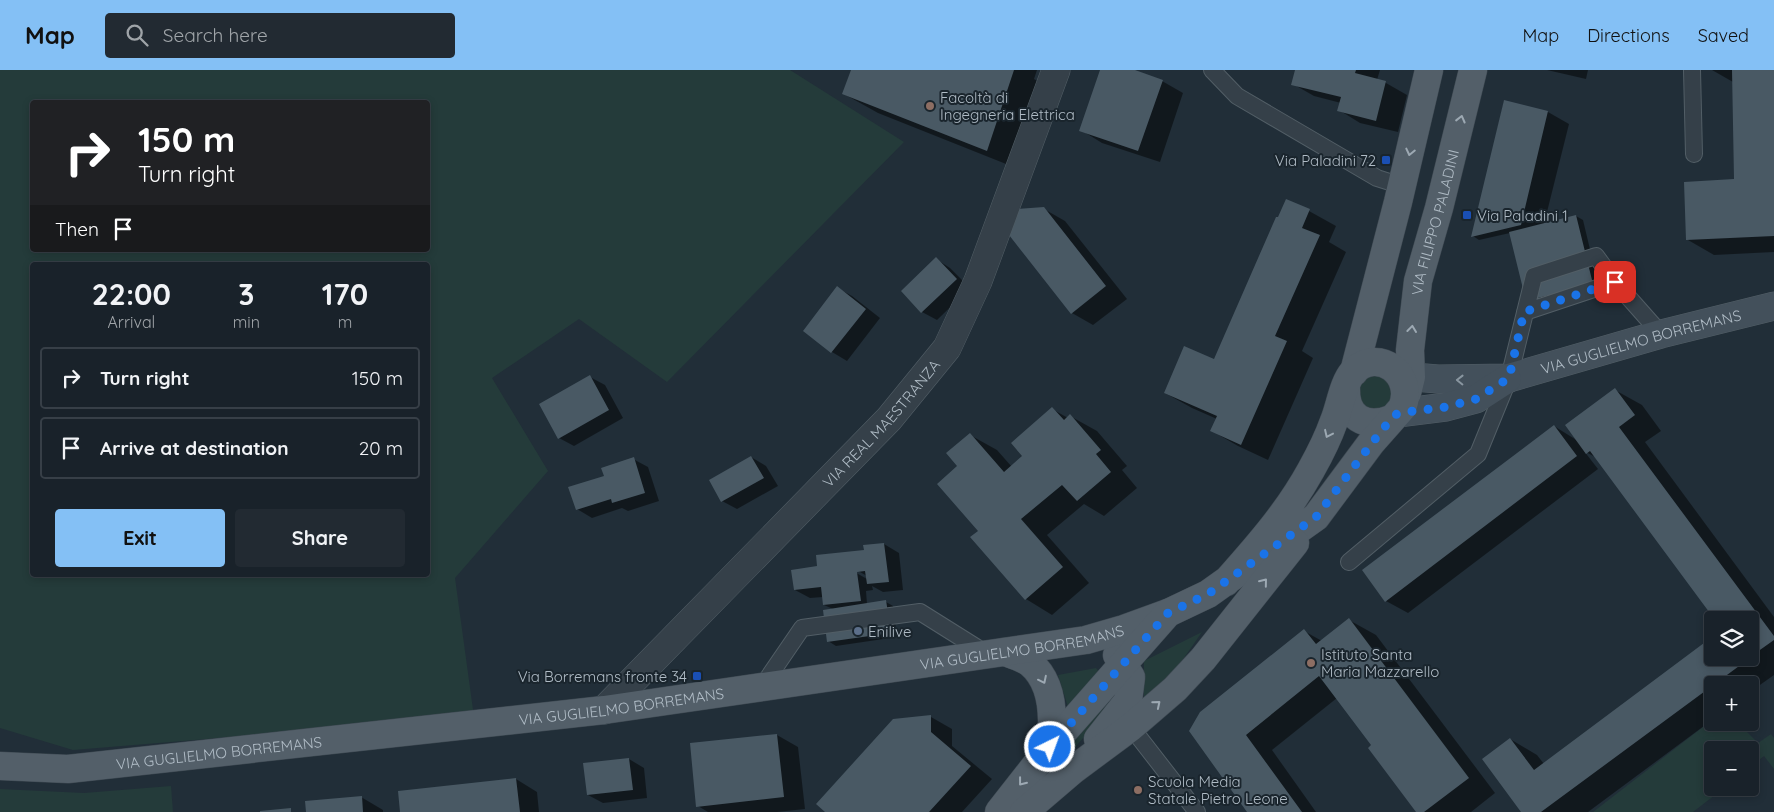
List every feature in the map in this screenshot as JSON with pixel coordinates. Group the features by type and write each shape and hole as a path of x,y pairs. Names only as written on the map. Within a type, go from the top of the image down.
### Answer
{"main road":[{"path":"1429,70 1402,186 1345,398 1348,407 1354,415 1372,424 1382,423 1401,397 1467,380 1509,378"},
{"name":"VIA FILIPPO PALADINI","path":"1401,397 1410,350 1418,281 1439,208 1472,70"},
{"name":"VIA GUGLIELMO BORREMANS","path":"1509,378 1660,334 1774,306"},
{"path":"1024,812 1073,770 1131,727 1175,689 1203,659 1316,517 1401,397 1396,370 1388,365 1379,363 1361,366 1350,380 1334,422 1306,478 1280,520 1226,582"},
{"path":"1401,397 1446,407 1476,399 1509,378"},
{"path":"1226,582 1316,517"},
{"name":"VIA GUGLIELMO BORREMANS","path":"68,769 604,710 1086,640 1168,613 1208,594 1226,582"},
{"path":"999,812 1050,747 1168,613"},
{"path":"1073,770 1128,701 1131,677 1113,650 1086,640"},
{"path":"996,653 1029,662 1039,673 1051,701 1050,747"},
{"path":"0,750 68,769"},
{"path":"0,766 68,769"}],"street":[{"name":"VIA REAL MAESTRANZA","path":"604,710 889,419 947,348 978,281 1056,70"}],"lane":[{"path":"1212,70 1237,96 1376,178 1402,186"},
{"path":"1692,70 1694,154"},
{"path":"1349,562 1478,454 1509,378 1534,276 1596,256 1615,282 1660,334"},
{"path":"1524,312 1615,282"},
{"path":"761,688 802,628 920,612 996,653"},
{"path":"1131,727 1197,812"}],"green space":[{"path":"0,70 790,70 904,142 667,382 579,319 492,378 548,471 455,578 474,717 73,750 0,728"},
{"path":"1375,376 1387,381 1392,393 1387,405 1375,410 1363,405 1358,393 1363,381"},
{"path":"1202,632 1177,668 1144,698 1144,661"},
{"path":"1096,668 1100,673 1068,707 1058,675"},
{"path":"1107,700 1110,707 1065,759 1057,760"},
{"path":"1704,726 1704,731 1746,731 1756,741 1704,741 1704,796 1714,796 1693,812 1593,812"},
{"path":"1771,734 1774,738 1774,769 1764,756 1759,760 1759,742"},
{"path":"171,786 173,812 0,812 0,789 84,793"}],"building":[{"path":"851,70 1014,70 987,151 842,94"},
{"path":"1100,70 1135,70 1163,80 1138,151 1079,131"},
{"path":"1295,70 1356,70 1355,73 1386,81 1376,121 1337,111 1341,97 1291,85"},
{"path":"1732,70 1774,70 1774,236 1686,240 1684,182 1734,179"},
{"path":"1504,100 1548,111 1521,225 1471,237"},
{"path":"1286,199 1310,209 1302,228 1320,235 1275,336 1287,341 1241,445 1210,431 1217,416 1164,393 1184,346 1214,359 1276,217 1278,217"},
{"path":"1044,207 1106,286 1071,314 1009,235 1017,209"},
{"path":"1576,215 1593,284 1526,301 1509,232"},
{"path":"936,257 957,279 921,313 901,291"},
{"path":"837,286 866,309 831,353 803,331"},
{"path":"590,375 609,410 558,439 539,404"},
{"path":"1615,388 1635,415 1619,427 1755,611 1708,611 1590,451 1586,454 1565,425"},
{"path":"1052,407 1064,420 1070,414 1101,450 1096,454 1111,472 1077,501 1062,485 1021,519 1063,567 1025,600 970,537 978,531 937,484 957,466 946,453 970,433 1004,472 1022,456 1011,443"},
{"path":"1554,425 1577,456 1385,602 1362,570"},
{"path":"751,456 764,478 721,502 709,480"},
{"path":"634,457 645,493 612,503 611,499 576,510 568,487 604,476 601,468"},
{"path":"884,543 889,582 867,584 865,571 857,572 861,601 823,605 821,587 794,590 791,570 817,566 816,555 864,550 863,545"},
{"path":"886,600 891,633 827,642 823,610"},
{"path":"1759,616 1774,636 1774,640 1759,651"},
{"path":"1349,618 1469,778 1424,812 1416,812 1368,748 1371,745 1319,676 1246,735 1302,812 1247,812 1189,731 1200,712 1304,629 1316,644"},
{"path":"1704,643 1704,666 1739,666 1726,676 1704,676 1704,692 1541,812 1521,812 1482,759 1510,738 1534,770"},
{"path":"931,715 931,732 971,766 929,812 825,812 816,804 893,719"},
{"path":"777,734 784,797 696,807 690,743"},
{"path":"629,758 633,790 587,795 583,763"},
{"path":"516,778 520,812 400,812 398,791"},
{"path":"362,796 363,812 306,812 305,801"},
{"path":"291,808 291,812 260,812 260,811"}],"place":[{"name":"Facoltà di Ingegneria Elettrica","path":"930,106"},
{"name":"Via Paladini 72","path":"1386,160"},
{"name":"Via Paladini 1","path":"1467,215"},
{"name":"Enilive","path":"858,631"},
{"name":"Istituto Santa Maria Mazzarello","path":"1311,663"},
{"name":"Via Borremans fronte 34","path":"697,676"},
{"name":"Scuola Media Statale Pietro Leone","path":"1138,790"}],"route":[{"path":"1050,747 1168,613 1208,594 1316,517 1372,443 1398,413 1446,407 1476,399 1509,378 1524,312 1615,282"}]}
